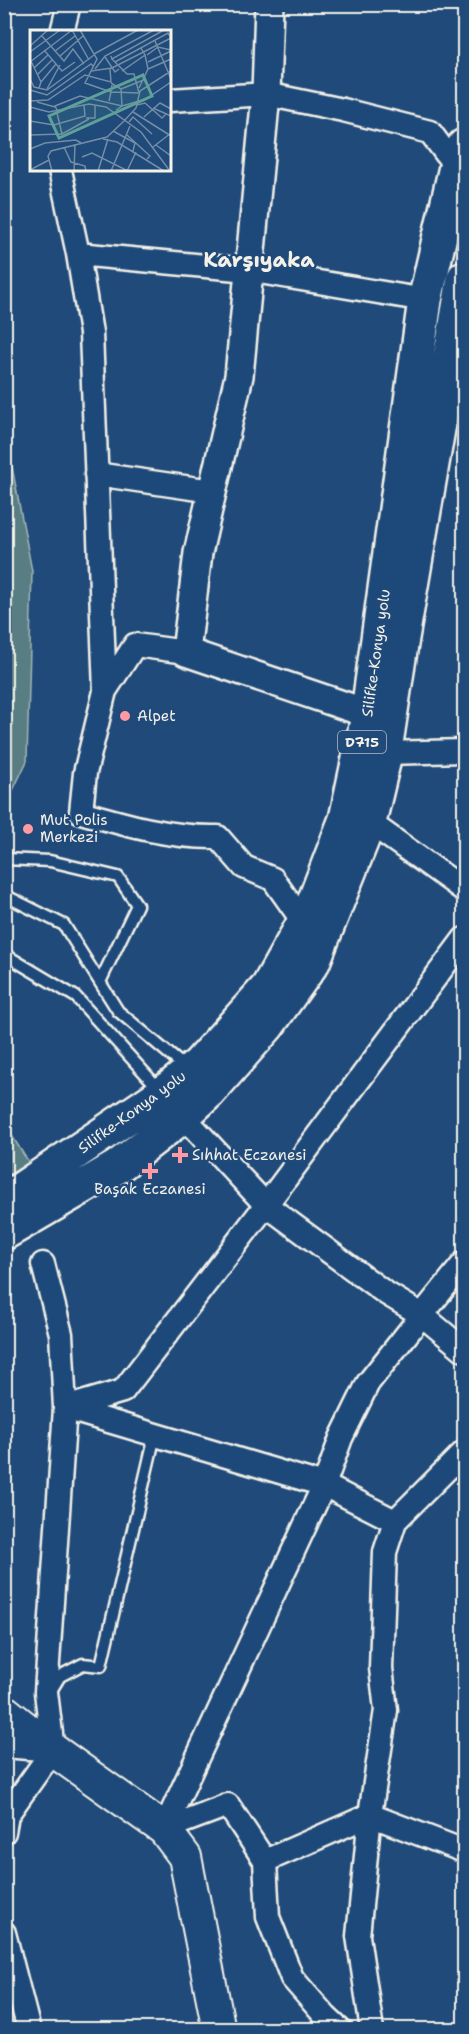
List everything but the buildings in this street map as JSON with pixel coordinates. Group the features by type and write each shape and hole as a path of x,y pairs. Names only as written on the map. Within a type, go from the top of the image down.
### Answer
{"highway":[{"name":"Silifke-Konya yolu","path":"4,1233 117,1167 173,1104 268,1025 313,962 369,822 384,753 378,717 425,300 460,157"},
{"name":"Silifke-Konya yolu","path":"199,1081 199,1064 268,987 311,910 346,819 378,717 454,399 465,278"},
{"name":"Silifke-Konya yolu","path":"4,1201 173,1104"}],"main road":[{"path":"13,1734 53,1750 164,1829 185,1857 219,2030"}],"street":[{"path":"62,30 69,4"},
{"path":"186,652 198,553 239,376 266,94 269,4"},
{"path":"171,100 266,94 430,132 460,157"},
{"path":"60,171 78,254 91,333 105,691 85,773 81,812 138,828 196,837 218,837 244,867 273,879 304,922"},
{"path":"78,254 248,270 425,300"},
{"path":"96,474 212,492"},
{"path":"105,691 135,645 186,652 378,717"},
{"path":"384,753 465,751"},
{"path":"369,822 465,890"},
{"path":"65,1408 123,1391 266,1205 465,939"},
{"path":"173,1104 266,1205 384,1292 423,1315 465,1350"},
{"path":"164,1829 324,1485 341,1438 368,1383 465,1263"},
{"path":"4,1832 7,1815 53,1750 47,1700 47,1646 65,1408 61,1334 43,1264"},
{"path":"65,1408 324,1485 395,1521"},
{"path":"372,2030 358,1936 370,1815 386,1710 381,1668 385,1552 395,1521 465,1452"},
{"path":"164,1829 228,1805 265,1861 268,1917 292,1978 340,2030"},
{"path":"265,1861 370,1815 465,1851"},
{"path":"4,1933 29,2030"}],"lane":[{"path":"4,859 50,861 118,877 137,905 100,982"},
{"path":"4,900 8,897 64,925 118,1011 199,1081"},
{"path":"4,954 76,997 173,1104"},
{"path":"47,1700 60,1676 83,1664 100,1666 155,1435"}],"green space":[{"path":"4,425 32,571 27,761 5,807"},
{"path":"4,1123 29,1163 5,1177 4,1177"}],"place":[{"name":"Alpet","path":"125,716"},
{"name":"Mut Polis Merkezi","path":"28,829"},
{"name":"Sıhhat Eczanesi","path":"180,1155"},
{"name":"Başak Eczanesi","path":"150,1171"}],"district":[{"name":"Karşıyaka","path":"259,260"}]}
